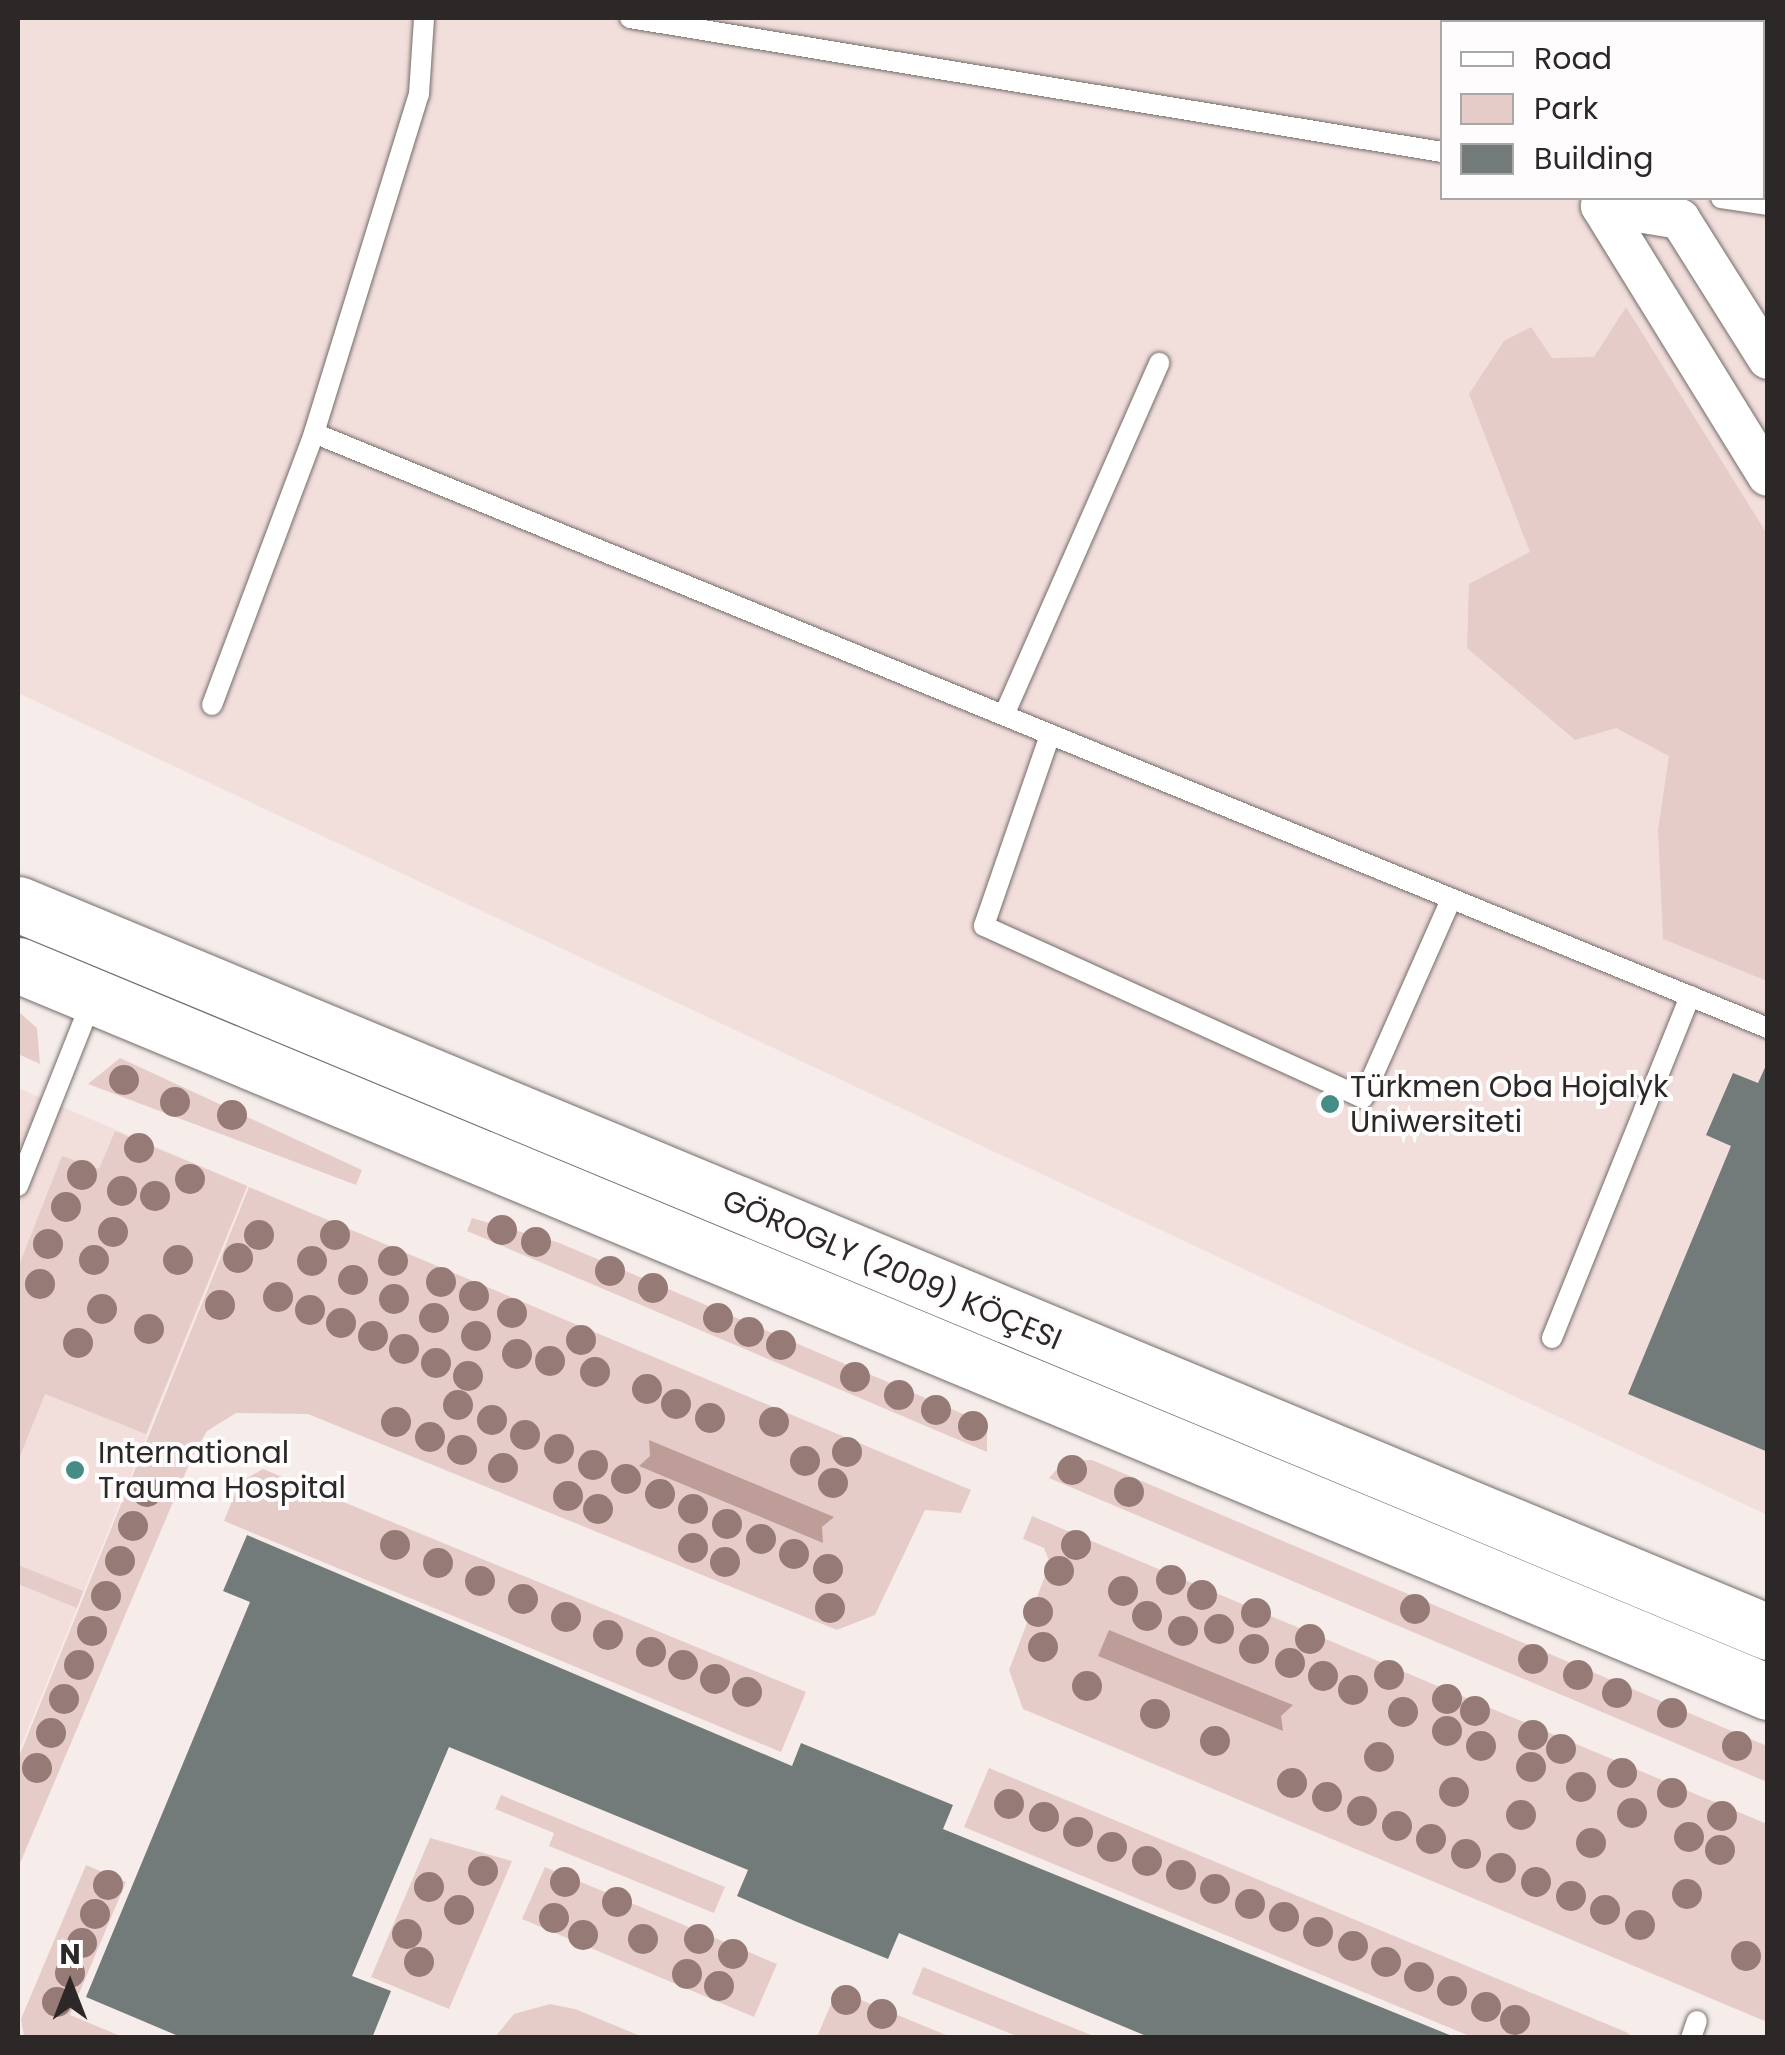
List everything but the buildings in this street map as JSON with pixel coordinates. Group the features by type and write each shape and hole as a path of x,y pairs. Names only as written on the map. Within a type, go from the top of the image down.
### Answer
{"main road":[{"name":"GÖROGLY (2009) KÖÇESI","path":"18,904 1768,1632"},
{"name":"GÖROGLY (2009) KÖÇESI","path":"18,965 1768,1692"}],"street":[{"path":"1768,359 1680,220 1602,206 1768,476"}],"lane":[{"path":"212,705 314,433 419,94 424,18"},
{"path":"630,18 1440,152"},
{"path":"1734,200 1768,205"},
{"path":"1004,715 1158,363"},
{"path":"314,433 1768,1028"},
{"path":"1050,735 984,926 1363,1098 1451,899"},
{"path":"18,1186 23,1159 94,996"},
{"path":"1552,1338 1690,996"}],"shaded area":[{"name":"Türkmen Oba Hojalyk Uniwersiteti","path":"18,18 1767,18 1767,1515 18,693"},
{"name":"International Trauma Hospital","path":"18,1088 248,1186 18,1754"},
{"path":"649,1440 834,1517 822,1527 823,1543 639,1466 650,1456"},
{"path":"1109,1630 1293,1705 1281,1716 1283,1731 1098,1656"}],"green space":[{"path":"1626,307 1767,534 1767,981 1663,939 1658,830 1669,756 1616,728 1575,740 1467,648 1469,584 1530,552 1469,394 1504,341 1531,327 1552,358 1594,357"},
{"path":"18,1011 37,1028 40,1064 18,1054"},
{"path":"120,1058 362,1170 356,1185 88,1084"},
{"name":"International Trauma Hospital","path":"115,1131 247,1186 146,1434 45,1394 18,1461 18,1268 62,1156 99,1169"},
{"path":"249,1187 971,1490 961,1513 925,1510 875,1615 837,1630 308,1414 236,1413 207,1431 193,1455 18,1868 18,1759"},
{"path":"472,1218 557,1242 987,1424 987,1452 467,1231"},
{"path":"1092,1460 1767,1746 1767,1782 1049,1478 1064,1461"},
{"path":"263,1469 806,1692 781,1752 224,1521 239,1483"},
{"path":"1032,1516 1767,1824 1767,2022 1023,1709 1009,1670 1050,1563 1044,1548 1023,1539"},
{"path":"18,1565 83,1591 77,1608 18,1584"},
{"path":"989,1768 1633,2037 1472,2037 964,1827"},
{"path":"501,1795 725,1887 714,1913 549,1846 554,1833 495,1809"},
{"path":"430,1838 512,1861 449,2009 371,1977"},
{"path":"86,1865 126,1882 70,2015 123,2037 24,2037 21,2019"},
{"path":"545,1867 777,1964 754,2017 522,1919"},
{"path":"923,1967 1096,2037 1019,2037 912,1994"},
{"path":"837,1990 951,2037 817,2037"},
{"path":"550,2004 575,2009 643,2037 495,2037 514,2014"}],"place":[{"name":"Türkmen Oba Hojalyk Uniwersiteti","path":"1330,1104"},
{"name":"International Trauma Hospital","path":"75,1470"}]}
